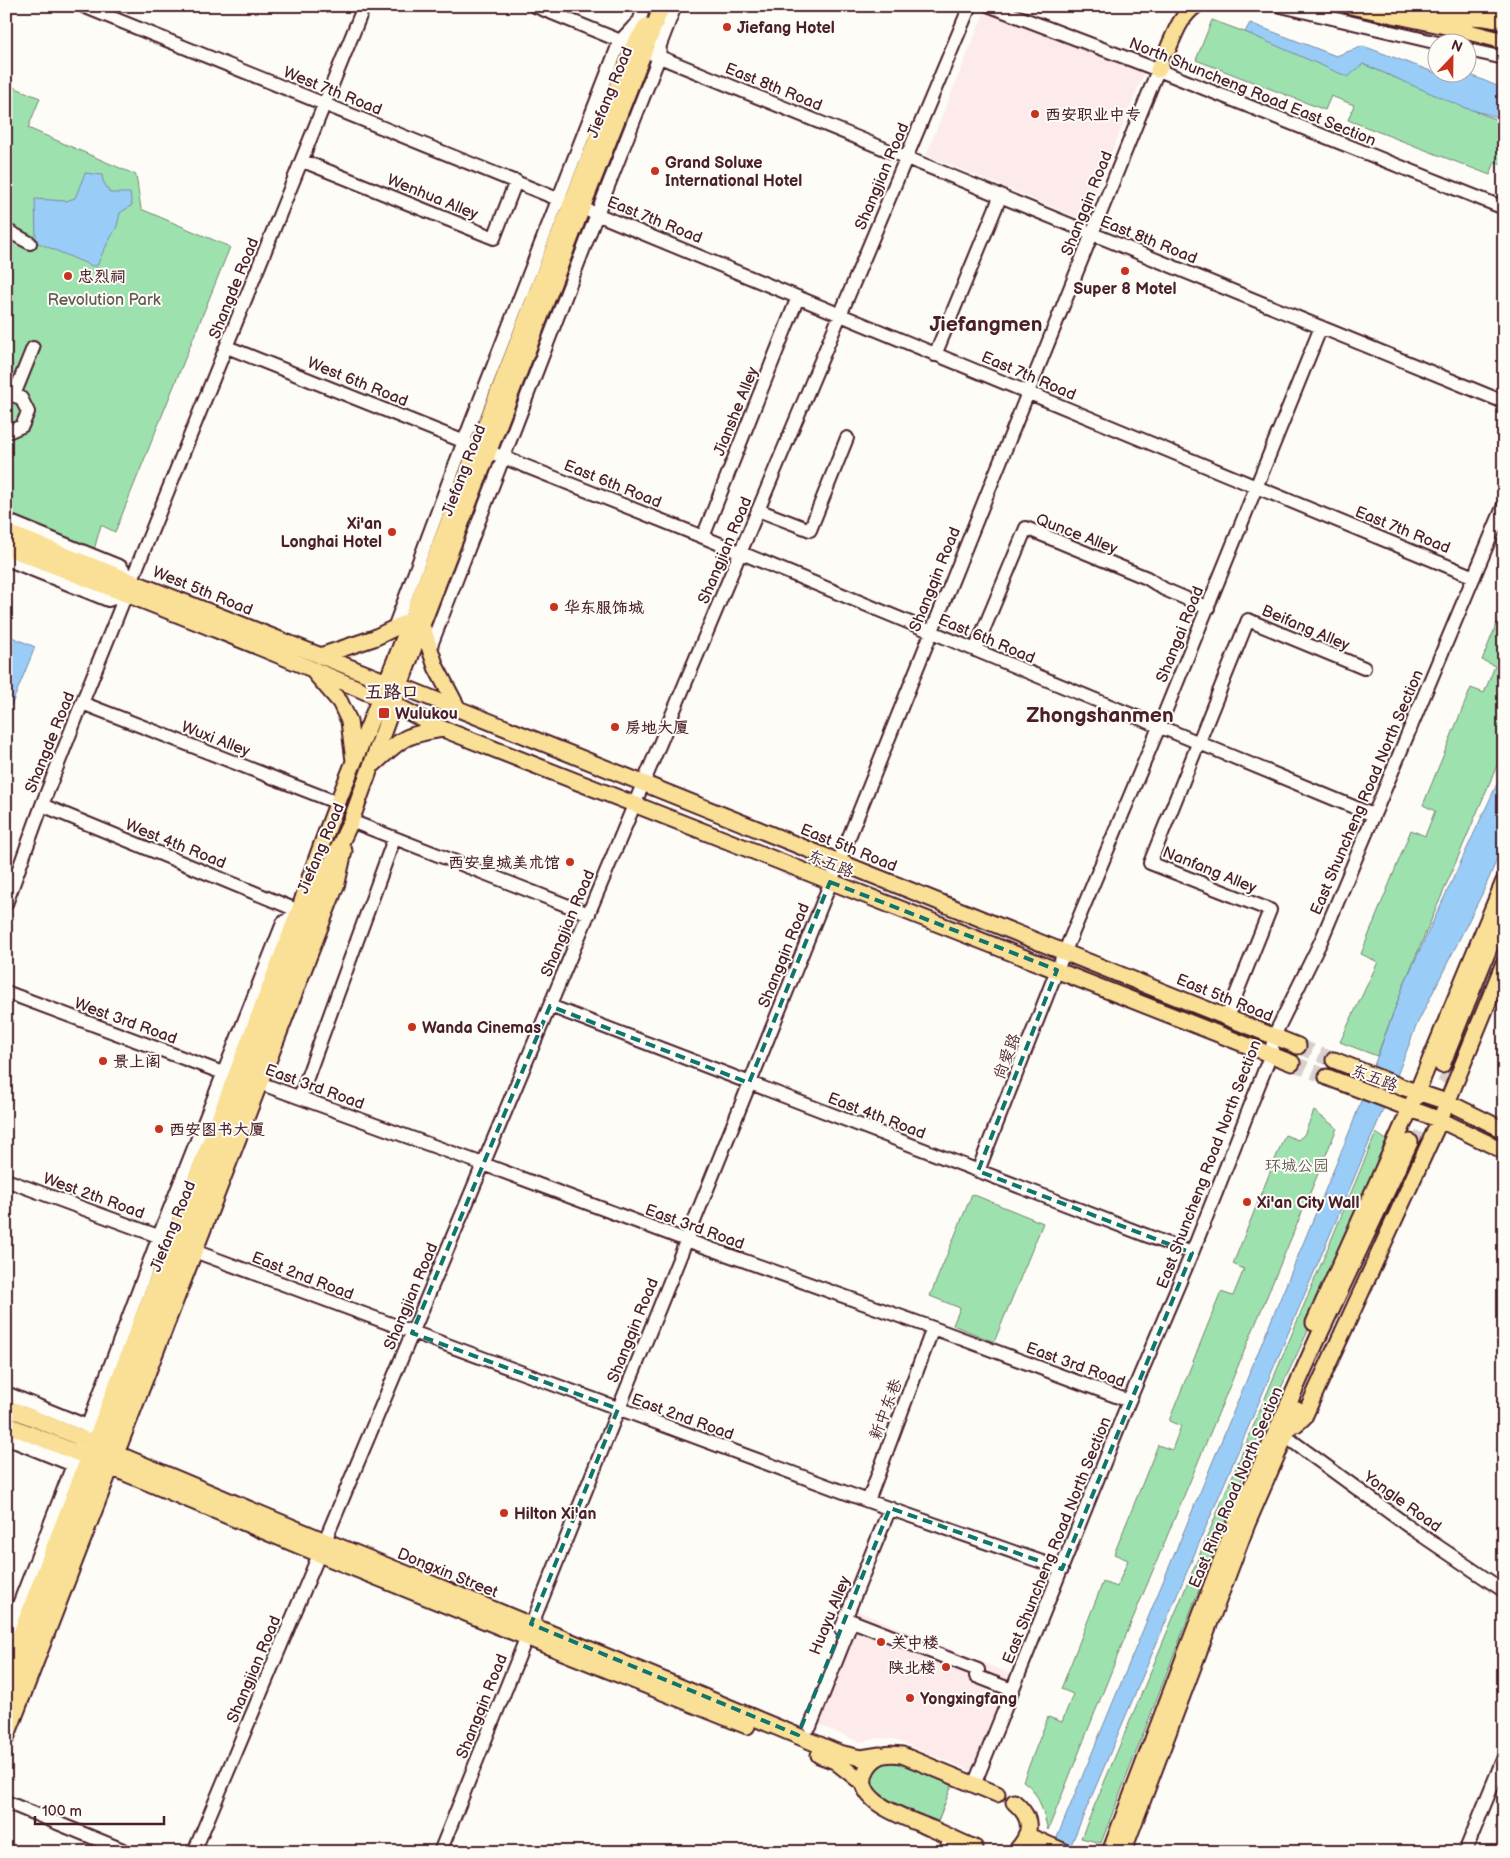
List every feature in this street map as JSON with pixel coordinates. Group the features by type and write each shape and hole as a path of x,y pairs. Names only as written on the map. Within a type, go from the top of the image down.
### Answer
{"main road":[{"name":"Jiefang Road","path":"176,1243 229,1076 299,910 312,868 354,763 387,702 416,622 484,449 570,204 632,46 645,28 654,6"},
{"name":"Jiefang Road","path":"632,46 662,6"},
{"path":"1168,49 1180,22 1186,13 1195,6"},
{"path":"1350,6 1504,30"},
{"path":"1405,6 1443,20 1501,49"},
{"path":"1443,20 1485,18 1504,22"},
{"name":"West 5th Road","path":"6,532 387,702"},
{"name":"West 5th Road","path":"6,547 129,588 142,584 394,684"},
{"path":"320,656 374,638 394,628 416,622 430,648 436,667 458,709"},
{"path":"313,670 340,702 349,721 354,763"},
{"name":"East 5th Road","path":"394,684 1298,1046"},
{"name":"Jiefang Road","path":"6,1672 176,1243 254,1081 300,943 325,877 351,821 372,767 387,702"},
{"name":"东五路","path":"387,702 443,729 1271,1054"},
{"path":"372,767 399,740 415,733 443,729"},
{"path":"254,1081 337,883 351,821"},
{"path":"1269,1444 1269,1423 1410,1109 1409,1090 1504,881"},
{"path":"1504,911 1446,1067 1504,937"},
{"path":"300,943 317,934"},
{"path":"1285,1436 1304,1417 1498,991 1504,963"},
{"path":"1271,1054 1292,1063"},
{"name":"东五路","path":"1334,1060 1409,1090 1447,1102 1504,1130"},
{"name":"东五路","path":"1327,1077 1440,1120 1504,1151"},
{"name":"East Ring Road North Section","path":"1110,1852 1237,1520 1269,1444 1413,1144 1247,1524 1123,1852"},
{"path":"6,1738 93,1451 176,1243"},
{"name":"Dongxin Street","path":"6,1406 93,1451 322,1548 529,1631 835,1761 864,1784 865,1790 884,1808 948,1845 975,1848"},
{"name":"Dongxin Street","path":"6,1424 93,1451"},
{"name":"Jiefang Road","path":"6,1703 93,1451"},
{"name":"Dongxin Street","path":"529,1631 804,1731 848,1755 861,1758 890,1754 902,1755 997,1794"},
{"path":"864,1784 865,1774 869,1765 880,1755"},
{"path":"1014,1802 1025,1813 1029,1821 1026,1836 1015,1852"},
{"path":"1026,1836 1065,1852"}],"street":[{"name":"West 7th Road","path":"83,6 99,9 326,105 570,204"},
{"name":"Shangde Road","path":"6,904 82,703 326,105 364,6"},
{"name":"East 8th Road","path":"535,6 632,46 659,51 906,158 1504,402"},
{"path":"632,46 637,23 644,6"},
{"path":"394,628 484,449 596,214 675,6"},
{"name":"Shangjian Road","path":"194,1852 970,6"},
{"name":"North Shuncheng Road East Section","path":"990,6 1159,67 1504,208"},
{"path":"1281,6 1428,41"},
{"path":"1480,6 1504,12"},
{"path":"1478,50 1501,49"},
{"name":"Shangqin Road","path":"440,1852 1159,67"},
{"name":"Wenhua Alley","path":"303,161 494,238 516,181"},
{"path":"935,355 1001,196"},
{"name":"East 7th Road","path":"570,204 1474,577"},
{"path":"6,230 30,243"},
{"name":"Jianshe Alley","path":"703,537 798,297"},
{"name":"Shangai Road","path":"1064,952 1208,608 1321,327"},
{"name":"West 6th Road","path":"227,347 484,449"},
{"path":"6,431 8,432 22,426 28,412 22,398 10,394 33,348"},
{"path":"758,510 810,530 847,438"},
{"path":"430,648 484,449"},
{"name":"East 6th Road","path":"484,449 703,537 1373,815"},
{"name":"East Shuncheng Road North Section","path":"974,1785 1129,1401 1192,1253 1271,1054 1274,1036 1321,941 1504,505"},
{"path":"6,520 121,567 129,588 108,600 6,559"},
{"name":"Qunce Alley","path":"975,650 1026,528 1148,578 1164,589 1208,608"},
{"name":"Beifang Alley","path":"1197,743 1248,620 1364,668"},
{"name":"Wuxi Alley","path":"82,703 338,802"},
{"name":"Nanfang Alley","path":"1197,743 1150,863 1270,910 1227,1017"},
{"name":"West 4th Road","path":"42,805 299,910"},
{"path":"351,821 589,914"},
{"path":"300,1097 394,839"},
{"name":"尚爱路","path":"978,1171 1064,952"},
{"name":"West 3rd Road","path":"6,992 229,1076"},
{"name":"East 4th Road","path":"550,1006 1192,1253"},
{"name":"East 3rd Road","path":"254,1081 1129,1401"},
{"name":"West 2th Road","path":"6,1180 176,1243"},
{"name":"East 2nd Road","path":"176,1243 412,1333 868,1501 1062,1569"},
{"name":"新中东巷","path":"868,1501 933,1328"},
{"path":"6,1392 93,1451"},
{"name":"Yongle Road","path":"1285,1436 1411,1528 1504,1591"},
{"path":"6,1438 93,1451"},
{"path":"6,1638 93,1451"},
{"name":"Huayu Alley","path":"804,1731 890,1508"},
{"path":"804,1731 852,1620 978,1670 976,1676 1012,1690"},
{"path":"1465,1852 1504,1757"},
{"path":"6,1802 128,1852"}],"highlighted area":[{"path":"830,882 1057,970 978,1171 1192,1253 1062,1569 890,1508 798,1735 531,1624 618,1409 412,1333 550,1006 749,1083"}],"shaded area":[{"name":"西安职业中专","path":"986,8 1144,73 1084,220 926,155"},
{"name":"Yongxingfang","path":"853,1609 1014,1675 974,1772 893,1739 879,1738 860,1742 807,1720"}],"green space":[{"path":"1212,20 1272,42 1363,64 1504,123 1504,165 1495,162 1490,175 1348,120 1354,105 1331,96 1325,110 1196,60"},
{"name":"Revolution Park","path":"6,84 40,98 28,128 136,175 141,209 230,247 115,532 101,525 94,550 6,515"},
{"path":"1504,606 1504,749 1404,984 1377,1056 1340,1042 1378,962 1361,954 1411,830 1425,836 1435,811 1423,805 1471,688 1484,693 1495,666 1482,660"},
{"name":"环城公园","path":"1314,1111 1337,1128 1121,1647 1048,1830 1037,1796 1023,1781 1048,1717 1062,1722 1073,1694 1061,1689 1103,1582 1117,1587 1128,1560 1114,1554 1158,1445 1172,1450 1181,1426 1169,1421 1221,1292 1233,1296 1244,1269 1233,1264 1285,1135 1298,1140 1304,1135"},
{"path":"1376,1133 1388,1141 1306,1335 1260,1432 1101,1843 1081,1838"},
{"path":"972,1194 1043,1223 994,1342 953,1325 960,1308 930,1296"},
{"path":"890,1761 900,1763 952,1785 938,1821 894,1804 875,1791 872,1781 874,1773 880,1766"}],"water":[{"path":"1250,23 1336,56 1363,46 1428,70 1428,82 1478,82 1478,78 1504,89 1504,119 1465,108 1363,64 1348,77 1245,32"},
{"path":"85,173 102,175 103,181 110,193 130,193 132,205 120,213 117,226 97,266 92,266 36,242 35,199 66,201 75,198"},
{"path":"12,637 35,647 11,706 6,704 6,651"},
{"path":"1504,769 1504,843 1483,892 1417,1024 1391,1091 1068,1852 1051,1852 1351,1128 1404,984"}],"tunnel":[{"path":"1298,1046 1334,1060"},
{"path":"1292,1063 1327,1077"},
{"path":"1417,1147 1451,1069"}],"place":[{"name":"Jiefang Hotel","path":"727,27"},
{"name":"西安职业中专","path":"1035,114"},
{"name":"Grand Soluxe International Hotel","path":"655,171"},
{"name":"Super 8 Motel","path":"1125,271"},
{"name":"忠烈祠","path":"68,276"},
{"name":"Xi'an Longhai Hotel","path":"392,532"},
{"name":"华东服饰城","path":"554,607"},
{"name":"Wulukou","path":"384,713"},
{"name":"房地大厦","path":"615,727"},
{"name":"西安皇城美术馆","path":"570,862"},
{"name":"Wanda Cinemas","path":"412,1027"},
{"name":"景上阁","path":"103,1061"},
{"name":"西安图书大厦","path":"159,1129"},
{"name":"Xi'an City Wall","path":"1247,1202"},
{"name":"Hilton Xi'an","path":"504,1513"},
{"name":"关中楼","path":"881,1642"},
{"name":"陕北楼","path":"946,1667"},
{"name":"Yongxingfang","path":"910,1698"}],"district":[{"name":"Jiefangmen","path":"986,324"},
{"name":"五路口","path":"392,692"},
{"name":"Zhongshanmen","path":"1100,715"}]}
